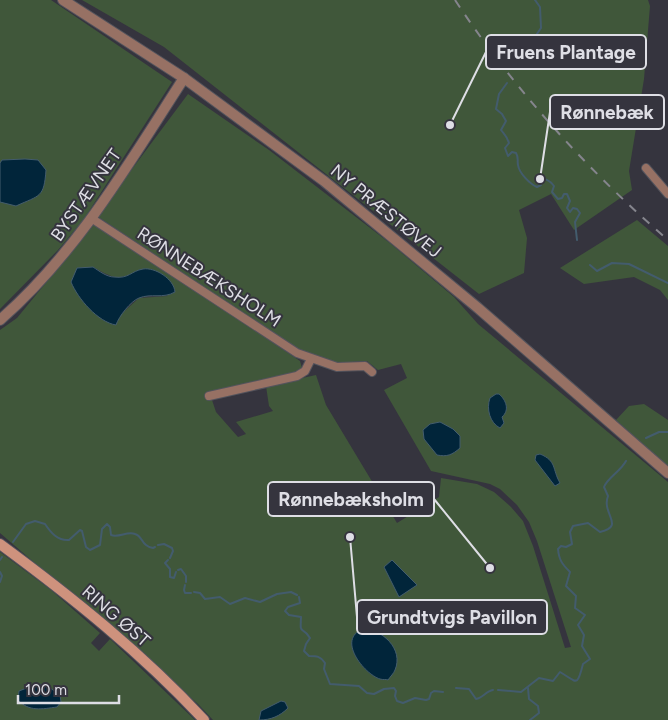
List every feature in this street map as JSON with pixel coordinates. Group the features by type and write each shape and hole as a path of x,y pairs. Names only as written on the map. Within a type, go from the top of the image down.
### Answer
{"main road":[{"name":"RING ØST","path":"0,544 58,588 130,649 204,720"}],"street":[{"name":"NY PRÆSTØVEJ","path":"63,0 184,78 324,181 419,258 668,473"},
{"name":"BYSTÆVNET","path":"0,320 12,310 68,250 111,191 184,78"},
{"path":"646,168 666,196"},
{"name":"RØNNEBÆKSHOLM","path":"91,218 296,353 337,367 361,366 368,368 372,372"},
{"path":"209,396 297,376 305,370 311,359"}],"green space":[{"path":"0,0 51,0 172,82 84,219 58,250 0,309"},
{"path":"82,0 648,0 650,6 644,79 629,171 632,190 574,230 551,194 519,210 527,238 524,273 479,294 164,47"},
{"path":"188,94 269,150 391,244 454,297 478,324 668,482 668,720 213,720 198,704 0,533 0,330 17,318 95,223 300,361 302,368 296,374 210,394 216,412 238,437 246,434 236,422 273,411 269,406 266,386 316,375 326,405 397,523 439,497 441,478 477,484 494,492 511,507 523,521 533,546 565,648 571,647 537,541 529,522 517,505 500,489 490,484 431,471 384,390 407,378 401,364 378,370 367,361 336,363 298,350 97,216","holes":["93,267 115,277 137,271 168,296 139,298 119,316"]},
{"path":"637,220 668,246 668,300 660,290 634,277 584,284 560,268"},
{"path":"644,404 668,420 668,467 616,420 629,406"},
{"path":"0,552 51,590 100,633 91,643 99,651 110,639 195,720 0,720"}],"water":[{"path":"2,160 38,160 46,170 42,191 36,197 16,206 0,202 0,163"},
{"path":"93,267 111,277 127,276 143,269 153,270 168,278 175,292 139,298 126,309 116,325 109,323 89,309 71,282 77,268"},
{"path":"496,394 501,396 506,405 506,411 502,417 504,423 500,428 491,419 489,411 490,398"},
{"path":"440,422 453,429 460,436 460,448 444,456 437,455 424,439 423,430 430,424"},
{"path":"540,454 552,463 560,483 555,486 535,460 536,455"},
{"path":"392,560 417,585 399,597 384,567"},
{"path":"363,629 377,632 384,636 394,648 397,662 388,680 374,676 360,664 355,656 352,640 355,634"},
{"path":"37,684 46,685 60,695 61,702 57,707 31,708 18,700 19,691"},
{"path":"281,701 285,702 288,708 285,711 271,718 259,720 261,711"}],"waterway":[{"path":"522,69 528,63 531,56 530,47 532,41 541,28 540,7 535,0"},
{"path":"507,83 499,94 496,109 506,121 501,130 509,143 505,148 508,156 512,152 516,153 520,171 534,186 541,185 539,180 545,179 554,186 552,192 558,199 567,194 570,201 567,208 570,212 573,208 577,209 580,213 575,222 577,240"},
{"path":"590,265 597,271 612,263 629,264 668,283"},
{"path":"646,438 659,432 668,432"},
{"path":"498,690 521,692 539,678 553,681 560,672 576,681 583,664 590,659 582,646 584,635 578,625 585,615 575,608 576,596 566,586 570,572 561,562 558,549 561,546 566,547 572,544 570,532 573,526 588,523 600,532 611,526 612,523 607,508 608,496 604,487 626,461"},
{"path":"13,542 26,524 35,521 45,524 55,536 65,540 69,540 80,530 82,531 86,547 90,550 100,545 102,529 107,524 110,527 111,535 135,534 149,547 155,547"},
{"path":"158,545 164,544 172,548 173,551 170,558"},
{"path":"168,560 165,563 170,569 170,577 174,578 176,572"},
{"path":"178,570 181,569 186,576 186,582"},
{"path":"0,572 2,576 0,582"},
{"path":"185,585 185,593 191,593"},
{"path":"194,592 200,593 205,599 220,597 230,604 245,598 260,602 277,594 291,592 297,595"},
{"path":"299,597 300,603 288,607 285,611 289,615 301,617 301,629 310,638 304,651 309,656 318,657 325,663 324,669 330,684 359,686 367,693 374,694 384,689 394,688 397,701 403,703 415,698 429,699 434,691 443,692"},
{"path":"456,688 469,689 476,699 493,690"},
{"path":"528,688 529,699 538,706 539,713 530,720"}],"railway":[{"path":"455,0 502,65 553,127 609,185 668,240"}],"place":[{"name":"Fruens Plantage","path":"450,125"},
{"name":"Rønnebæk","path":"540,179"},
{"name":"Grundtvigs Pavillon","path":"350,537"},
{"name":"Rønnebæksholm","path":"490,568"}]}
